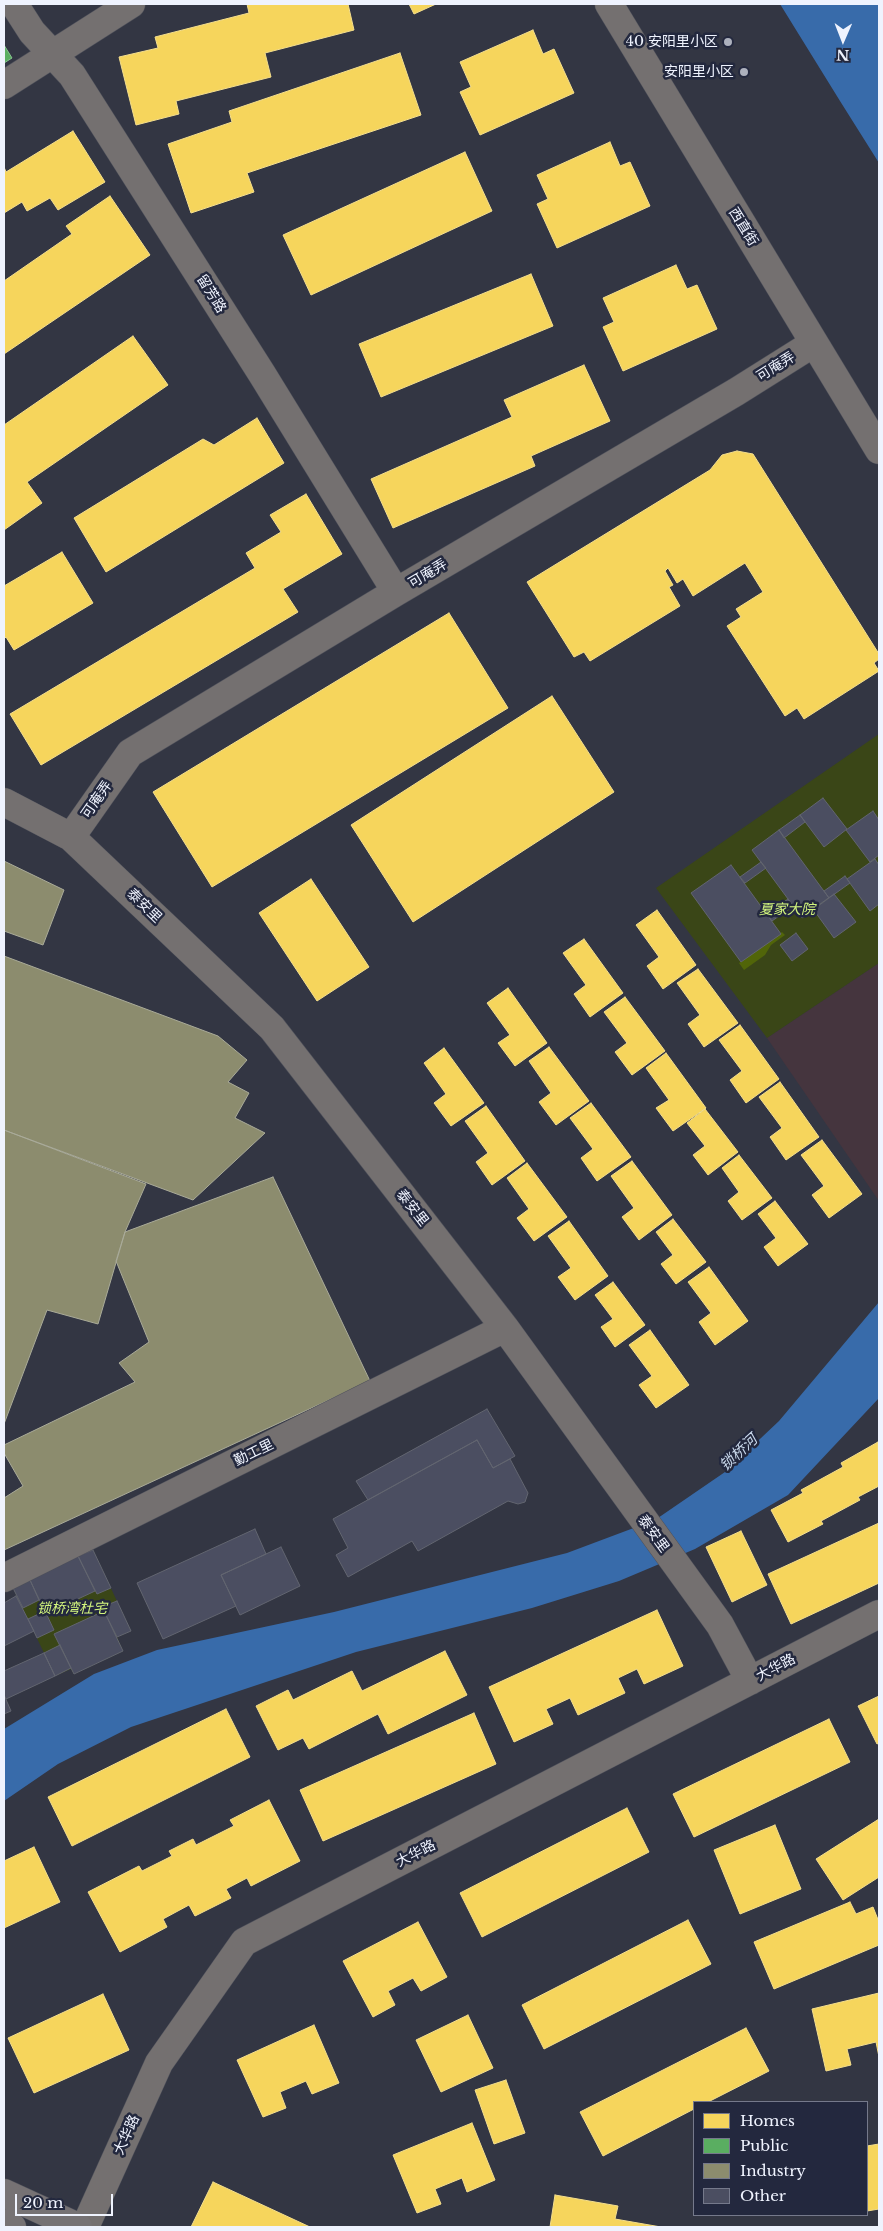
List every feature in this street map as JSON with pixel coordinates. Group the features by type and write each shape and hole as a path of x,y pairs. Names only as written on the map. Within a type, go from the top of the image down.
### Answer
{"street":[{"name":"留芳路","path":"14,4 32,32 72,75 256,365 396,592"},
{"path":"4,85 131,4"},
{"name":"西直街","path":"609,4 879,450"},
{"name":"可庵弄","path":"71,837 130,753 396,592 736,392 814,343"},
{"name":"泰安里","path":"4,802 71,837 272,1028 505,1328 720,1625 750,1681"},
{"name":"勤工里","path":"4,1578 505,1328"},
{"name":"大华路","path":"85,2227 159,2063 244,1942 879,1614"},
{"path":"4,2193 78,2227"},
{"path":"4,2224 12,2227"}],"shaded area":[{"path":"879,963 879,1201 767,1038"}],"green space":[{"name":"夏家大院","path":"879,734 879,963 767,1038 656,888"},
{"path":"782,932 785,935 771,945 765,955 744,970 739,963"},
{"name":"锁桥湾杜宅","path":"93,1550 131,1631 117,1637 123,1651 74,1674 71,1669 55,1676 13,1588"}],"water":[{"path":"780,4 879,4 879,163 840,101"},
{"path":"879,1302 879,1398 788,1495 695,1549 619,1581 532,1608 356,1652 131,1727 58,1764 4,1801 4,1729 94,1674 157,1650 334,1612 567,1553 655,1520 725,1472 779,1421"}],"building: Homes":[{"path":"247,4 348,4 354,30 265,53 271,77 176,101 179,114 136,125 119,57 158,48 155,37 249,13"},
{"path":"409,4 436,4 414,14"},
{"path":"533,30 543,54 554,49 574,93 480,135 460,92 471,87 460,62"},
{"path":"400,53 421,115 247,173 254,192 191,213 168,144 232,122 229,111"},
{"path":"73,131 105,182 58,210 50,198 27,211 22,202 4,213 4,167 6,172"},
{"path":"610,142 620,166 630,162 650,206 557,248 537,204 548,199 537,175"},
{"path":"465,152 492,211 311,295 283,235"},
{"path":"110,196 150,255 4,354 4,281 72,234 66,226"},
{"path":"676,265 687,289 697,285 717,329 623,371 603,327 614,322 603,298"},
{"path":"531,274 553,326 381,397 359,344"},
{"path":"133,336 168,385 27,482 42,503 4,530 4,425"},
{"path":"584,365 610,421 531,456 535,466 393,528 371,479 512,417 504,400"},
{"path":"257,418 284,463 106,572 74,518 203,439 214,445"},
{"path":"737,451 753,454 879,654 879,659 874,663 879,671 804,719 797,708 785,716 727,626 741,617 736,609 763,592 745,563 693,596 683,579 677,583 668,568 665,571 673,585 669,587 680,606 590,661 584,652 574,657 527,582 710,470 722,455"},
{"path":"306,494 342,554 283,589 298,612 41,765 10,714 255,568 246,553 281,532 270,515"},
{"path":"62,552 93,603 14,650 6,637 4,639 4,586"},
{"path":"449,613 508,708 212,887 153,792"},
{"path":"552,696 614,792 413,922 351,825"},
{"path":"311,879 369,967 317,1001 259,913"},
{"path":"657,910 696,965 663,989 647,966 659,957 636,925"},
{"path":"584,939 623,993 590,1017 574,994 586,985 563,953"},
{"path":"698,969 738,1023 704,1047 688,1024 700,1015 677,983"},
{"path":"508,988 547,1043 515,1066 498,1043 510,1035 487,1003"},
{"path":"625,997 665,1051 632,1075 615,1052 627,1043 604,1012"},
{"path":"740,1025 779,1079 746,1103 730,1080 742,1071 719,1040"},
{"path":"549,1047 589,1101 556,1125 539,1102 551,1093 529,1061"},
{"path":"444,1048 484,1103 451,1126 434,1103 446,1094 424,1063"},
{"path":"666,1053 706,1108 673,1131 656,1108 669,1100 646,1068"},
{"path":"780,1082 819,1137 786,1160 770,1137 782,1128 759,1097"},
{"path":"591,1103 631,1157 597,1181 581,1158 593,1149 570,1118"},
{"path":"486,1106 525,1161 492,1185 476,1162 488,1153 465,1121"},
{"path":"705,1109 738,1152 708,1175 693,1155 705,1146 687,1123"},
{"path":"822,1140 862,1194 829,1218 812,1195 824,1186 801,1155"},
{"path":"739,1155 772,1198 742,1220 728,1201 739,1192 722,1168"},
{"path":"632,1161 672,1215 639,1240 622,1217 634,1208 611,1176"},
{"path":"527,1163 567,1217 534,1241 517,1218 529,1209 507,1178"},
{"path":"775,1201 808,1244 778,1266 764,1247 776,1238 758,1214"},
{"path":"673,1219 706,1262 676,1284 661,1264 673,1255 656,1232"},
{"path":"569,1221 608,1276 575,1300 558,1277 571,1268 548,1236"},
{"path":"709,1267 748,1321 715,1345 699,1322 711,1313 688,1282"},
{"path":"613,1282 645,1325 615,1347 601,1327 613,1319 595,1295"},
{"path":"650,1330 689,1385 656,1408 639,1385 652,1376 629,1345"},
{"path":"878,1442 879,1486 858,1497 860,1500 821,1521 823,1524 788,1542 771,1510 803,1493 801,1490 843,1467 841,1463"},
{"path":"879,1523 879,1583 791,1624 768,1574"},
{"path":"741,1531 767,1585 732,1602 706,1547"},
{"path":"657,1610 683,1666 644,1684 637,1669 618,1678 625,1693 578,1715 570,1698 546,1709 553,1724 514,1742 489,1687"},
{"path":"445,1651 467,1695 388,1734 378,1714 309,1749 303,1738 278,1750 256,1706 288,1690 293,1700 352,1671 362,1691"},
{"path":"879,1696 879,1743 877,1744 858,1706"},
{"path":"226,1709 250,1757 72,1846 48,1797"},
{"path":"474,1713 496,1764 323,1841 300,1790"},
{"path":"829,1719 850,1762 694,1837 673,1794"},
{"path":"269,1800 300,1861 251,1886 247,1878 226,1889 231,1898 195,1916 189,1905 163,1919 167,1927 120,1952 88,1892 139,1866 142,1871 172,1856 169,1851 193,1839 196,1845 234,1826 230,1820"},
{"path":"627,1808 649,1852 482,1937 460,1893"},
{"path":"879,1819 879,1877 843,1900 816,1859"},
{"path":"775,1825 801,1889 740,1914 714,1850"},
{"path":"34,1847 60,1902 4,1928 4,1861"},
{"path":"850,1902 856,1914 873,1907 879,1922 879,1945 774,1989 754,1942"},
{"path":"688,1920 711,1964 544,2049 522,2005"},
{"path":"418,1922 447,1977 421,1991 413,1978 388,1991 395,2005 373,2017 343,1961"},
{"path":"879,1993 879,2057 876,2042 847,2049 851,2065 826,2071 812,2009"},
{"path":"103,1994 129,2050 34,2093 8,2038"},
{"path":"468,2015 493,2068 441,2092 416,2040"},
{"path":"314,2025 339,2083 312,2094 306,2081 280,2092 286,2108 263,2117 237,2060"},
{"path":"746,2028 769,2071 710,2101 693,2101 693,2110 603,2156 580,2112"},
{"path":"506,2080 525,2133 494,2144 475,2090"},
{"path":"472,2123 495,2180 467,2192 462,2178 435,2189 441,2204 417,2213 393,2155"},
{"path":"879,2144 879,2209 868,2211 868,2146"},
{"path":"213,2182 310,2227 191,2227"},
{"path":"555,2195 618,2206 615,2219 661,2227 550,2227"}],"building: Public":[{"path":"4,45 12,58 4,63"}],"building: Industry":[{"path":"4,861 64,890 43,945 4,931"},
{"path":"4,956 218,1036 247,1060 228,1082 249,1093 235,1118 265,1133 193,1200 4,1130"},
{"path":"4,1130 146,1184 125,1232 98,1324 47,1310 4,1424"},
{"path":"273,1177 370,1381 4,1550 4,1498 23,1486 4,1453 4,1445 135,1382 119,1363 149,1342 116,1261 125,1232"}],"building: Other":[{"path":"823,798 847,829 824,847 800,815"},
{"path":"873,811 879,820 879,855 870,862 846,830"},
{"path":"800,815 805,822 784,838 779,830"},
{"path":"779,830 829,898 802,918 752,850"},
{"path":"875,859 879,865 879,904 870,911 847,879"},
{"path":"761,862 766,868 745,883 740,877"},
{"path":"731,865 781,934 741,962 691,893"},
{"path":"845,876 850,883 829,898 824,891"},
{"path":"834,894 856,922 834,938 813,909"},
{"path":"788,899 793,906 772,921 767,914"},
{"path":"796,933 808,949 792,961 780,945"},
{"path":"487,1409 515,1456 493,1468 477,1440 368,1500 356,1481"},
{"path":"477,1440 493,1468 510,1459 528,1493 525,1502 518,1504 508,1501 418,1551 412,1541 348,1577 336,1555 348,1548 333,1519"},
{"path":"255,1529 266,1554 221,1575 236,1606 163,1639 137,1583"},
{"path":"281,1547 300,1586 240,1615 221,1575"},
{"path":"93,1550 111,1588 97,1594 78,1556"},
{"path":"78,1556 95,1591 46,1614 30,1580"},
{"path":"30,1580 39,1600 23,1608 13,1588"},
{"path":"16,1596 34,1631 4,1646 4,1603"},
{"path":"117,1601 131,1631 117,1637 102,1607"},
{"path":"45,1611 54,1630 37,1638 28,1619"},
{"path":"104,1611 123,1651 74,1674 54,1634"},
{"path":"60,1645 71,1668 55,1676 44,1653"},
{"path":"44,1653 55,1676 6,1699 4,1695 4,1671"},
{"path":"4,1695 11,1711 4,1714"}],"place":[{"name":"40 安阳里小区","path":"728,42"},
{"name":"安阳里小区","path":"744,72"}],"water label":[{"name":"锁桥河","path":"739,1453"}]}
